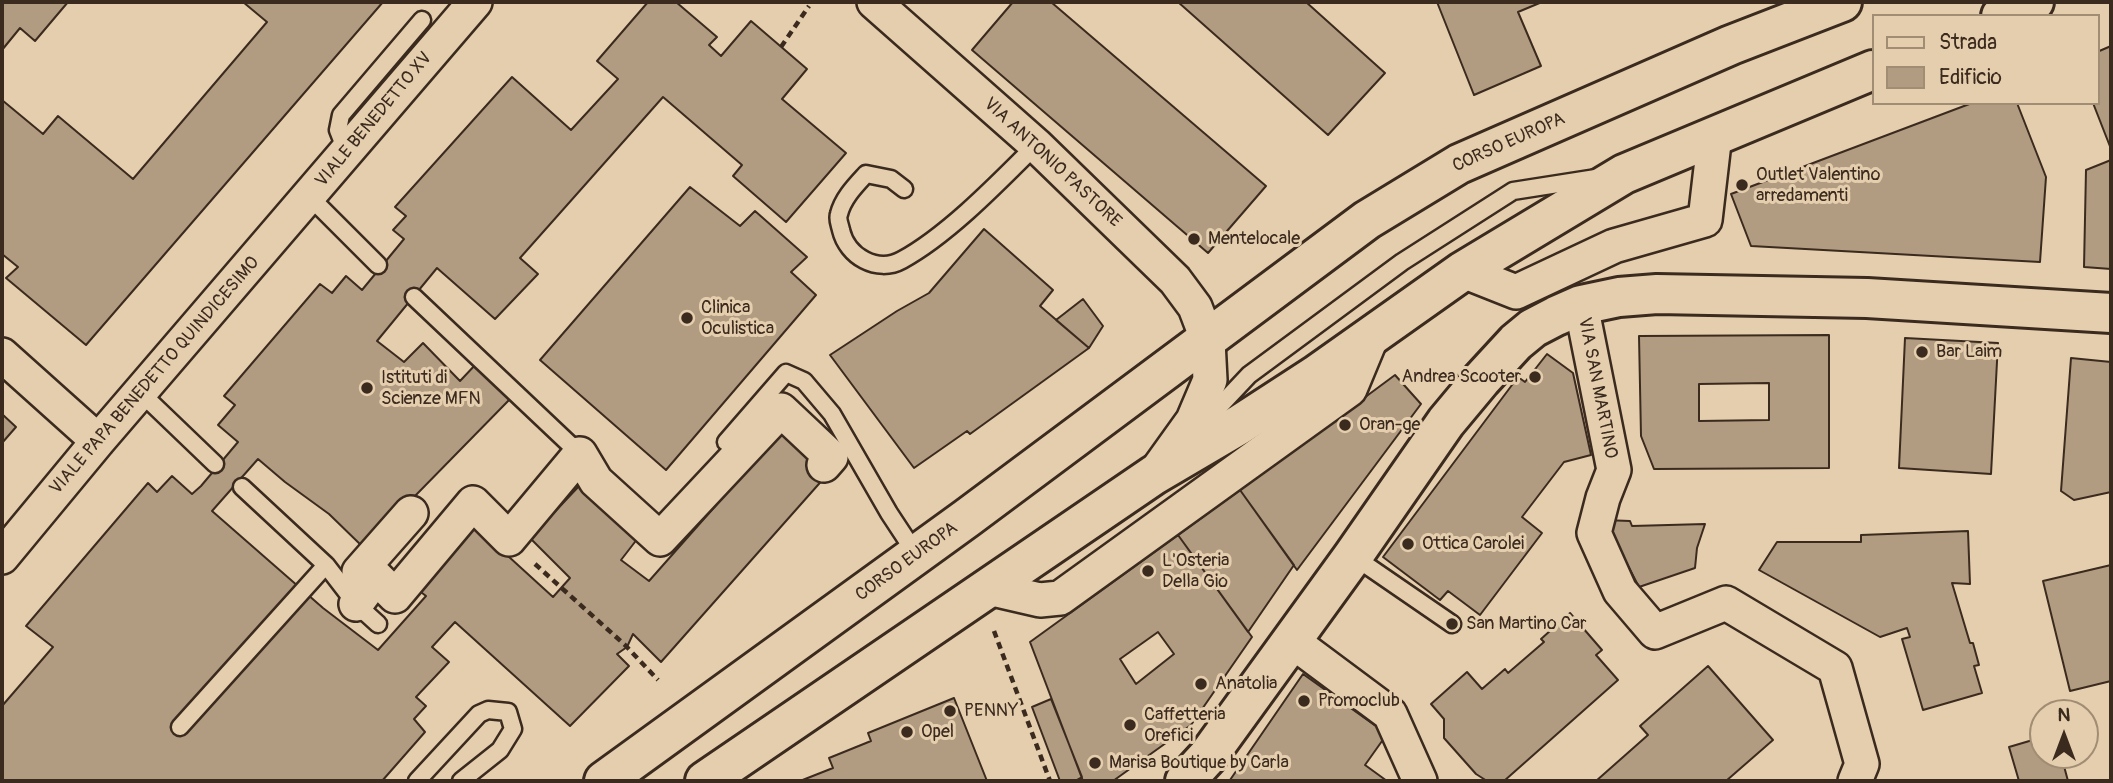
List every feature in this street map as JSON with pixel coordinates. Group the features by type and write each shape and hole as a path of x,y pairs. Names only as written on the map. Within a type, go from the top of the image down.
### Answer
{"main road":[{"name":"CORSO EUROPA","path":"604,781 1208,341 1367,220 1459,164 1731,45 1842,2"},
{"path":"2006,14 2034,2"},
{"path":"705,781 1154,475 1239,425 1372,337 1462,271 1624,174 1871,71"},
{"name":"VIA SAN MARTINO","path":"1185,781 1208,756 1292,641 1446,422 1490,369 1533,328 1581,305 1619,297 1710,295 1867,298 2111,313"}],"street":[{"name":"VIALE BENEDETTO XV","path":"309,196 475,2"},
{"name":"VIA ANTONIO PASTORE","path":"874,2 1036,145 1175,280 1195,307 1208,341"},
{"path":"1462,271 1516,292 1614,246 1705,220 1715,134"},
{"name":"VIALE PAPA BENEDETTO QUINDICESIMO","path":"2,557 309,196"},
{"name":"VIA SAN MARTINO","path":"1581,305 1614,470 1594,533 1620,591 1655,632 1726,603 1835,668 1862,764 1856,781"},
{"path":"988,588 1040,600 1060,598 1350,389 1372,337"},
{"path":"1154,475 1193,420 1210,380 1208,341"},
{"path":"2,355 98,441"},
{"path":"368,604 376,577 395,596 473,503 509,539 580,454 596,481 660,540 781,410 831,457 824,465"},
{"path":"368,604 359,572 411,513"},
{"path":"1292,641 1390,715 1419,781"}],"lane":[{"path":"347,153 338,130 341,115 422,20"},
{"path":"904,189 891,179 866,174 850,192 838,216 843,241 857,256 872,265 889,265 902,260 936,237 1000,182 1036,145"},
{"path":"1154,475 1249,375 1402,262 1513,191 1624,174"},
{"name":"VIALE BENEDETTO XV","path":"309,196 378,265"},
{"path":"414,297 580,454"},
{"path":"726,442 786,373 804,381 832,414 916,554"},
{"path":"141,393 215,464"},
{"path":"242,487 368,604"},
{"path":"1353,556 1452,624"},
{"path":"180,727 326,565"},
{"path":"417,781 479,715 488,710 508,712 513,729 500,750 461,781"}],"path":[{"path":"781,47 809,6"},
{"path":"509,539 625,645 658,680"},
{"path":"992,628 1050,781"}],"building":[{"path":"2,2 68,2 35,41 20,28 2,50"},
{"path":"243,2 383,2 86,345 6,278 18,267 2,254 2,100 43,134 58,116 133,179 267,22"},
{"name":"Istituti di Scienze MFN","path":"648,2 676,2 717,37 709,45 721,56 751,21 807,69 782,99 846,153 786,222 733,176 742,165 663,97 520,258 538,274 495,319 437,268 377,341 404,362 423,343 460,381 477,363 512,397 364,548 329,514 258,459 212,511 323,608 378,650 426,596 417,589 474,525 553,597 570,578 530,538 580,485 638,538 621,560 649,581 786,426 833,468 661,662 633,634 627,647 617,654 629,666 570,726 455,622 432,647 449,662 416,697 426,706 414,719 425,732 382,781 2,781 2,706 53,647 26,626 148,483 157,492 172,476 192,494 201,486 238,442 218,425 235,405 224,396 320,284 332,293 346,276 362,290 404,239 393,230 406,216 395,207 512,77 571,130 618,79 597,61"},
{"path":"1013,2 1051,2 1266,186 1208,253 972,50"},
{"path":"1178,2 1306,2 1385,73 1328,135"},
{"path":"1437,2 1542,2 1518,12 1541,66 1474,95"},
{"path":"2111,46 2111,149 2094,105 2099,105 2099,51"},
{"path":"1967,105 2018,105 2046,177 2040,262 1751,246 1731,194"},
{"path":"2111,160 2111,269 2084,267 2086,170"},
{"name":"Clinica Oculistica","path":"690,187 740,226 755,211 807,257 791,272 816,295 666,470 540,360"},
{"path":"984,229 1053,290 1040,306 1089,348 970,434 967,431 914,468 830,355 929,293"},
{"path":"1083,299 1103,326 1089,348 1056,320"},
{"path":"1829,335 1829,468 1654,469 1641,436 1639,336","holes":["1769,383 1769,420 1699,421 1699,384"]},
{"path":"1905,338 1998,343 1991,474 1899,468"},
{"path":"1547,354 1573,373 1591,455 1564,462 1522,517 1542,533 1480,615 1448,591 1440,600 1383,557 1518,377 1525,382"},
{"path":"2071,358 2111,362 2111,492 2074,500 2061,491"},
{"path":"1395,375 1421,404 1297,570 1240,490"},
{"path":"2,414 16,427 2,443"},
{"path":"1240,490 1294,565 1248,632 1178,535"},
{"path":"1604,520 1630,521 1632,526 1705,524 1697,548 1695,568 1639,587"},
{"path":"1968,531 1970,584 1952,583 1979,665 1974,666 1982,693 1923,710 1902,639 1910,637 1907,628 1880,637 1759,570 1777,542 1861,542 1861,535"},
{"path":"1178,535 1252,637 1191,725 1113,781 1083,781 1030,642","holes":["1158,632 1174,654 1136,684 1120,659"]},
{"path":"2111,565 2111,681 2070,691 2043,581"},
{"path":"1570,613 1602,650 1596,655 1618,680 1504,781 1487,781 1476,774 1444,738 1444,719 1431,704 1467,672 1482,689 1505,669 1508,673 1544,642 1541,639"},
{"path":"1708,666 1773,740 1726,781 1596,781 1648,735 1640,726"},
{"path":"1303,674 1387,734 1365,765 1387,781 1230,780"},
{"path":"954,698 987,781 800,781 833,768 829,758 871,741 868,733"},
{"path":"1051,699 1082,777 1075,781 1060,781 1032,707"},
{"path":"2029,741 2029,769 2065,769 2068,781 2019,781 2009,747"}],"place":[{"name":"Outlet Valentino arredamenti","path":"1742,185"},
{"name":"Mentelocale","path":"1194,239"},
{"name":"Clinica Oculistica","path":"687,318"},
{"name":"Bar Laim","path":"1922,352"},
{"name":"Andrea Scooter","path":"1535,377"},
{"name":"Istituti di Scienze MFN","path":"367,388"},
{"name":"Oran-ge","path":"1345,425"},
{"name":"Ottica Carolei","path":"1408,544"},
{"name":"L'Osteria Della Gio","path":"1148,571"},
{"name":"San Martino Car","path":"1452,624"},
{"name":"Anatolia","path":"1201,684"},
{"name":"Promoclub","path":"1304,701"},
{"name":"PENNY","path":"950,711"},
{"name":"Caffetteria Orefici","path":"1130,725"},
{"name":"Opel","path":"907,732"},
{"name":"Marisa Boutique by Carla","path":"1095,763"}]}
